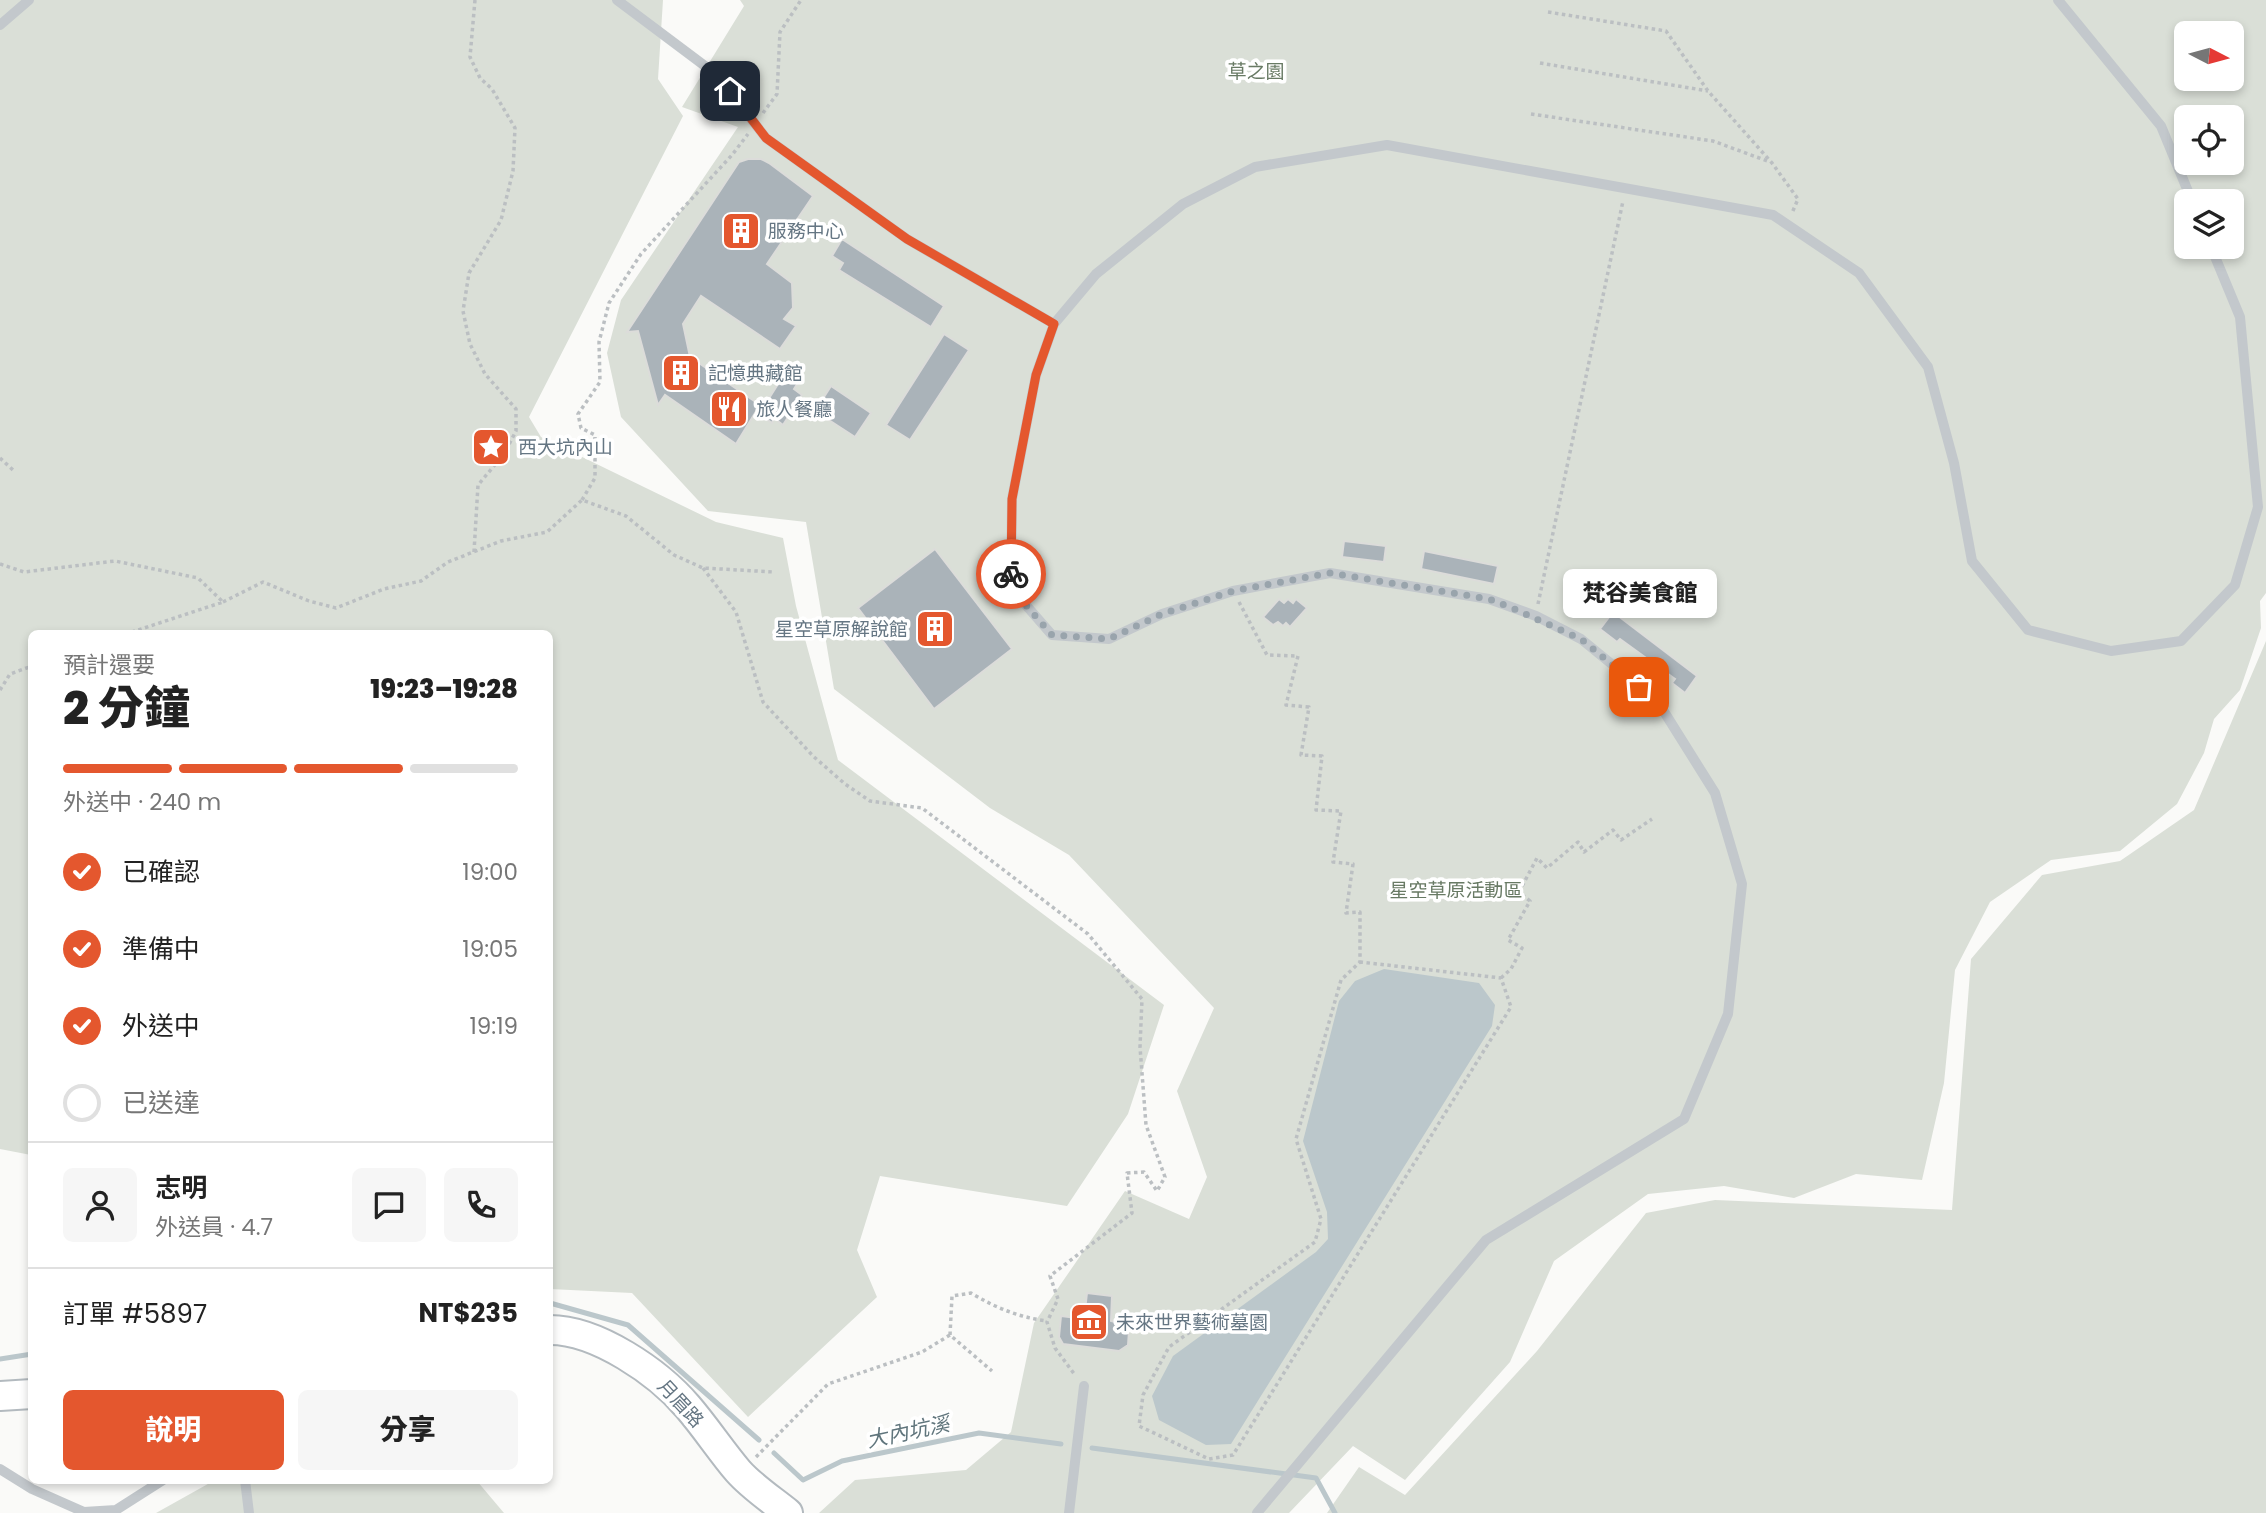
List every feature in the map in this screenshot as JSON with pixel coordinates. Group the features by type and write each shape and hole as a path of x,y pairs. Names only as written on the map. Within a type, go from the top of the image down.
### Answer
{"street":[{"name":"月眉路","path":"553,1330 564,1330 603,1344 654,1374 688,1406 740,1474 788,1513"},
{"path":"0,1396 28,1394"}],"lane":[{"path":"0,25 29,0"},
{"path":"617,0 717,75 766,138 907,239 1054,324"},
{"path":"2059,0 2161,126 2187,189"},
{"path":"1257,1513 1486,1240 1684,1119 1728,1013 1742,884 1715,793 1658,702 1581,639 1536,616 1489,599 1330,573 1233,591 1162,614 1109,639 1052,635 1011,588 1012,499 1036,375 1054,324 1096,274 1183,204 1255,167 1387,145 1773,215 1859,273 1928,367 1954,463 1972,561 2028,630 2111,651 2181,641 2235,585 2258,507 2240,317 2216,259"},
{"path":"1069,1513 1084,1386"},
{"path":"0,1469 32,1489 84,1512 116,1510 157,1484"},
{"path":"245,1484 249,1513"}],"path":[{"path":"474,552 478,485 504,454 516,431 516,409 485,374 470,344 463,311 469,273 501,220 513,171 515,128 492,89 480,78 470,57 475,0"},
{"path":"138,630 223,602 263,582 309,601 336,608 384,589 421,581 448,562 500,541 547,532 582,500 595,478 595,435 581,428 578,414 600,382 599,342 609,303 641,254 732,155 777,94 780,32 801,0"},
{"path":"1548,12 1666,31 1708,91 1772,163 1798,199 1787,225"},
{"path":"1540,63 1708,91"},
{"path":"1531,114 1713,141 1772,163"},
{"path":"1536,616 1625,188"},
{"path":"0,458 13,470"},
{"path":"582,500 626,516 674,555 702,568 774,572"},
{"path":"0,565 24,572 115,561 198,578 223,602"},
{"path":"702,568 736,612 763,702 813,756 845,784 870,801 922,808 1088,934 1142,999 1140,1047 1146,1125 1165,1177 1157,1191 1144,1172 1128,1173 1132,1213 1050,1276 1058,1299 1047,1322 1055,1348 1084,1386"},
{"path":"1233,591 1267,655 1298,656 1286,705 1309,707 1301,755 1322,756 1316,810 1340,811 1333,862 1353,864 1346,913 1360,912 1360,962 1341,980 1296,1139 1321,1219 1315,1242 1169,1347 1143,1395 1139,1426 1209,1459 1233,1455 1511,1007 1501,978"},
{"path":"0,690 10,674 28,667"},
{"path":"1360,962 1501,978 1511,969 1522,948 1508,940 1530,901 1519,892 1537,858 1547,868 1578,842 1584,852 1613,830 1621,840 1652,818"},
{"path":"950,1335 952,1296 971,1293 997,1308 1023,1318 1047,1322"},
{"path":"950,1335 992,1371"},
{"path":"740,1474 828,1384 922,1352 950,1335"}],"green space":[{"path":"0,0 663,0 658,79 683,116 529,417 541,437 716,522 783,538 796,606 838,760 1164,1005 1128,1114 1067,1206 880,1176 857,1250 877,1297 748,1417 632,1293 553,1289 553,630 28,630 28,1154 0,1149"},
{"path":"740,0 2266,0 2266,593 2260,601 2261,628 2240,690 2214,719 2204,753 2177,804 2120,851 2051,860 1990,902 1955,970 1944,1083 1922,1180 1856,1174 1794,1198 1724,1186 1648,1194 1554,1261 1510,1362 1405,1480 1353,1446 1289,1513 819,1513 855,1480 966,1470 1011,1432 1034,1323 1125,1191 1189,1219 1207,1177 1177,1091 1214,1008 1069,855 990,808 834,689 806,522 708,511 621,417 607,353 621,300 738,127 682,107 744,6"},
{"path":"2266,641 2266,1513 1327,1513 1359,1467 1405,1495 1537,1351 1646,1213 1715,1200 1952,1210 1971,959 2042,875 2120,861 2194,810"},
{"path":"208,1484 480,1484 504,1513 156,1513"}],"shaded area":[{"path":"1384,969 1479,983 1495,1005 1492,1026 1231,1444 1206,1445 1159,1420 1152,1396 1173,1356 1316,1252 1328,1239 1327,1212 1303,1141 1339,1001 1355,981"}],"building":[{"name":"服務中心","path":"761,159 769,163 813,196 767,264 792,283 793,308 784,319 796,326 780,349 701,296 683,324 690,357 760,405 736,444 665,395 658,405 638,331 627,332 739,162"},
{"path":"842,239 944,306 931,327 839,270 843,263 832,256"},
{"path":"944,334 969,350 910,440 886,425"},
{"path":"785,373 799,381 794,389 802,395 783,425 774,418 772,423 759,414"},
{"path":"831,386 871,413 855,437 815,411"},
{"path":"1344,541 1386,546 1384,562 1342,557"},
{"name":"星空草原解說館","path":"935,549 1012,649 934,709 858,608"},
{"path":"1424,551 1498,566 1494,584 1421,569"},
{"path":"1279,599 1284,603 1288,599 1293,603 1296,599 1307,608 1290,627 1286,623 1283,626 1278,622 1273,625 1263,617"},
{"path":"1613,612 1697,676 1685,693 1672,683 1675,679 1620,639 1617,642 1600,629"},
{"name":"未來世界藝術墓園","path":"1087,1293 1112,1296 1111,1321 1123,1324 1129,1331 1128,1345 1119,1351 1063,1344 1059,1337 1061,1316 1084,1319"}],"waterway":[{"name":"大內坑溪","path":"553,1304 628,1325 759,1440"},
{"name":"大內坑溪","path":"0,1359 28,1355"},
{"name":"大內坑溪","path":"774,1453 803,1480 842,1461 979,1433 1061,1444"},
{"name":"大內坑溪","path":"1092,1448 1316,1478 1335,1513"}],"way so far":[{"path":"1011,574 1011,588 1052,635 1109,639 1162,614 1233,591 1330,573 1489,599 1536,616 1581,639 1639,687"}],"place":[{"name":"服務中心","path":"741,231"},
{"name":"記憶典藏館","path":"681,373"},
{"name":"旅人餐廳","path":"729,409"},
{"name":"西大坑內山","path":"491,447"},
{"name":"星空草原解說館","path":"935,629"},
{"name":"梵谷美食館","path":"1639,687"},
{"name":"未來世界藝術墓園","path":"1089,1322"}],"route":[{"path":"730,91 766,138 907,239 1054,324 1036,375 1012,499 1011,574"}],"park label":[{"name":"草之園","path":"1256,71"},
{"name":"星空草原活動區","path":"1456,890"}]}
